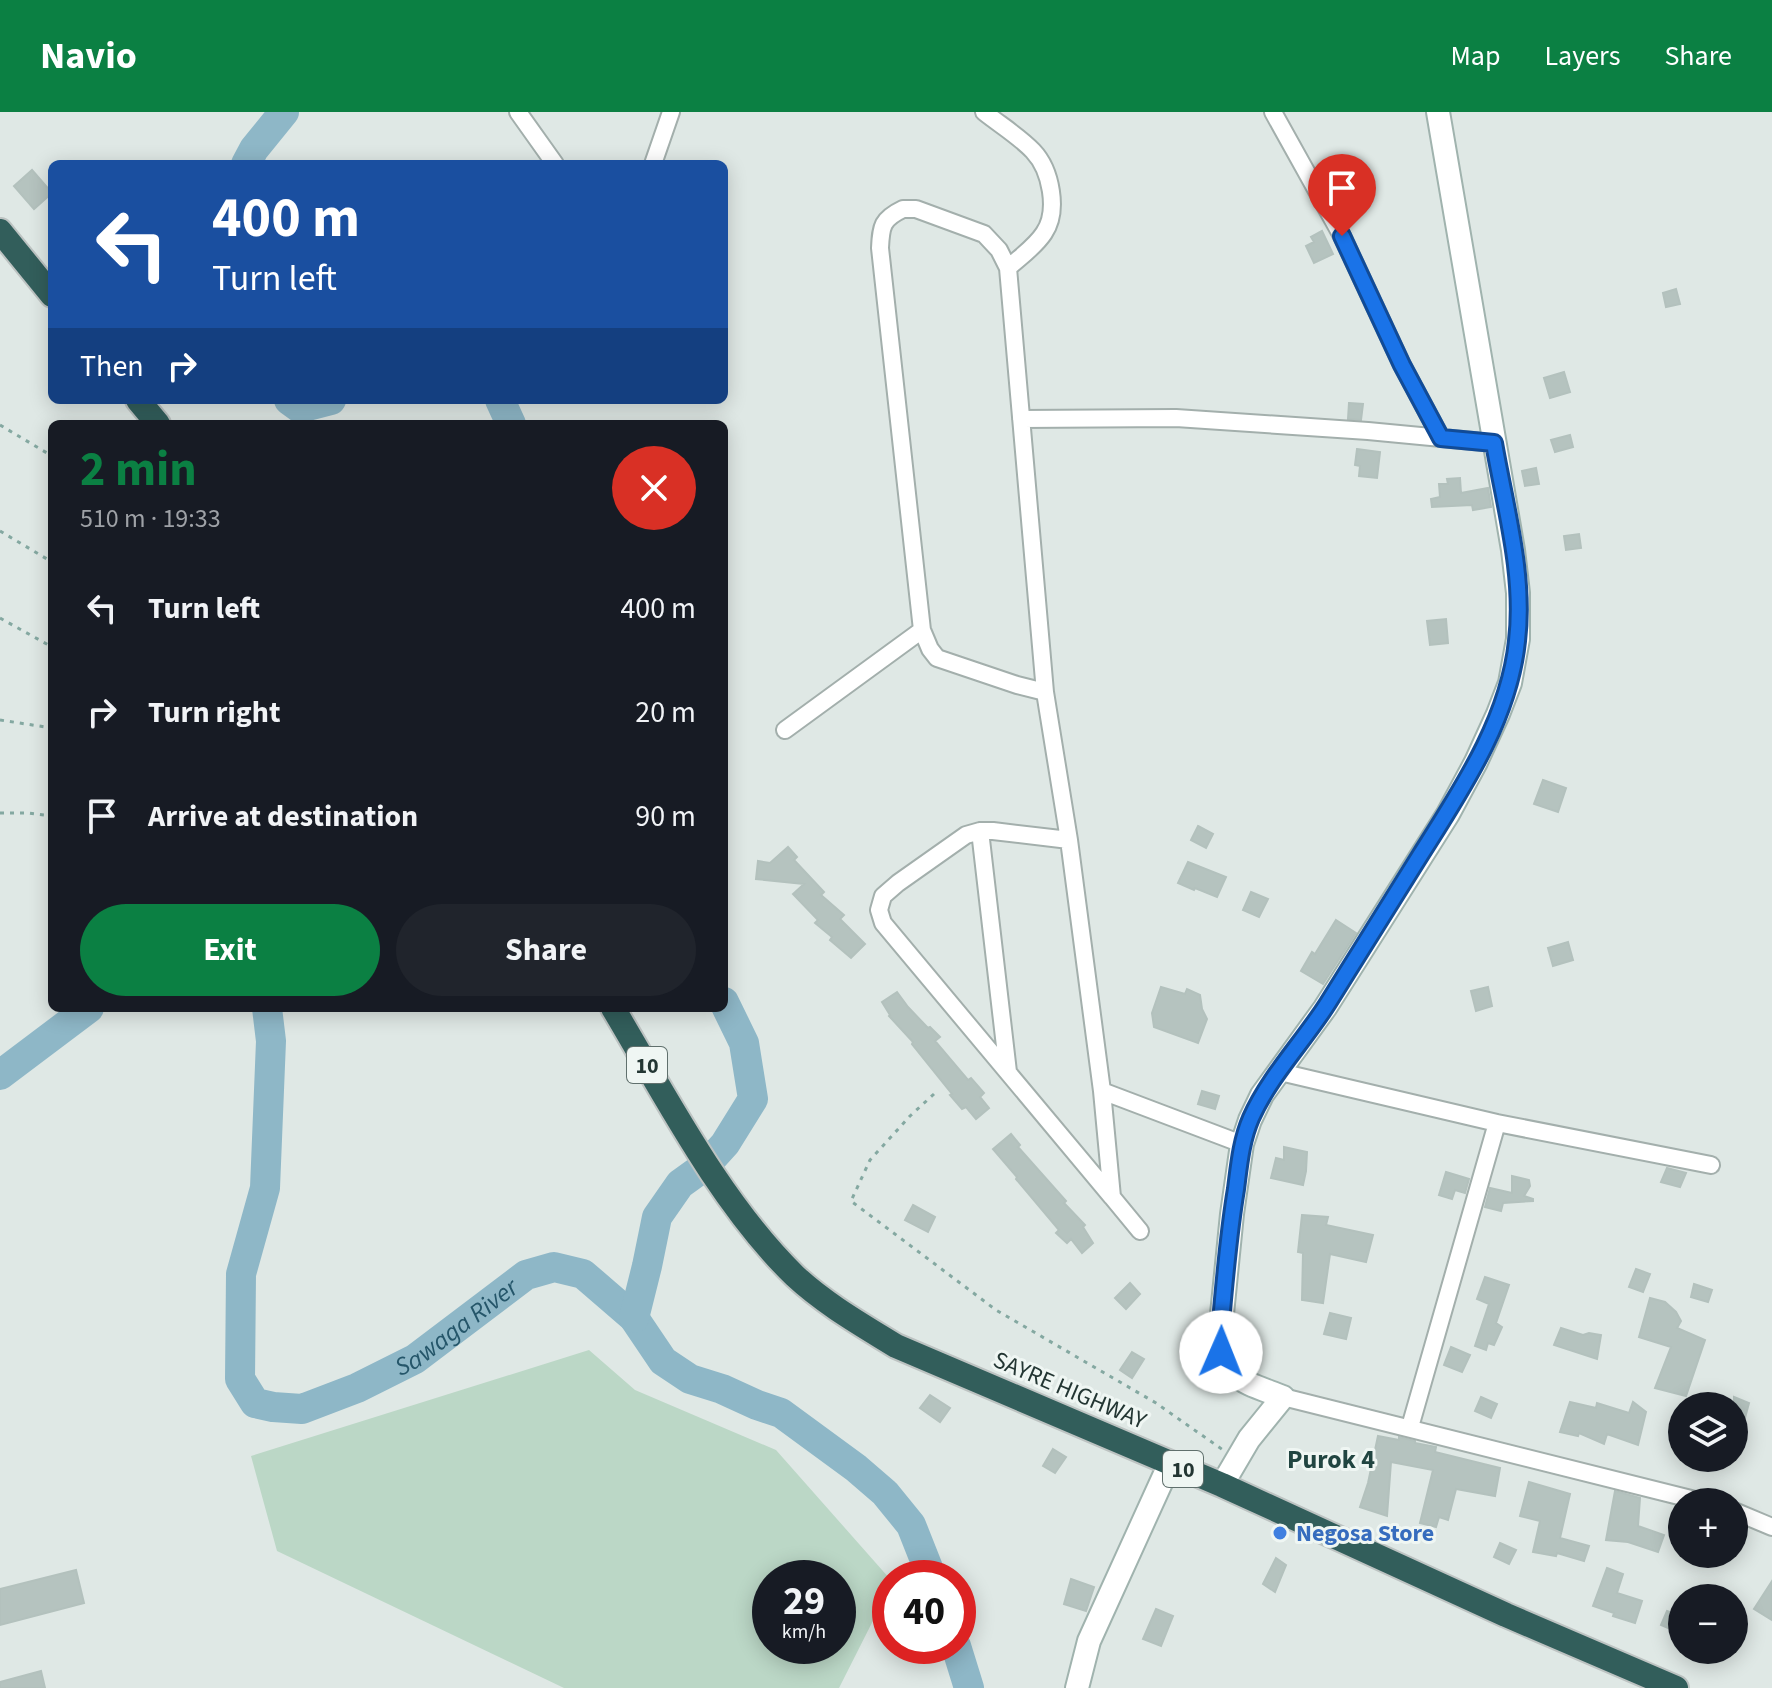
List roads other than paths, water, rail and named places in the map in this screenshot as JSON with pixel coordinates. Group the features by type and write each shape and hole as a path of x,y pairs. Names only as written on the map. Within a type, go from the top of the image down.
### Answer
{"highway":[{"path":"0,231 48,290"},
{"path":"141,404 155,420"},
{"name":"SAYRE HIGHWAY","path":"615,1012 681,1123 729,1197 771,1252 798,1279 850,1317 896,1346 1222,1485 1506,1615 1676,1688"}],"street":[{"path":"518,112 552,160"},
{"path":"654,160 671,112"},
{"path":"984,112 1033,151 1049,182 1052,211 1046,232 1008,268"},
{"path":"1273,112 1342,236 1402,365 1441,438"},
{"path":"1438,112 1513,550 1518,593 1518,639 1510,683 1476,762 1448,814 1325,1008 1262,1095 1250,1120 1242,1144 1225,1272 1221,1352 1232,1374 1283,1397 1668,1493"},
{"path":"1045,692 937,658 922,630 880,248 881,229 889,216 903,209 916,209 984,234 999,250 1008,268 1045,692 1069,840 1102,1091 1112,1197"},
{"path":"1021,419 1176,418 1494,443"},
{"path":"785,730 922,630"},
{"path":"980,831 1008,1073"},
{"path":"1069,840 993,831 966,835 898,883 883,896 879,910 883,923 1140,1231"},
{"path":"1280,1072 1497,1123 1711,1165"},
{"path":"1102,1091 1242,1144"},
{"path":"1410,1427 1497,1123"},
{"path":"1222,1485 1257,1429 1283,1397"},
{"path":"1077,1688 1089,1641 1170,1463"},
{"path":"1748,1517 1772,1527"}],"waterway":[{"path":"248,160 284,112"},
{"path":"294,404 300,408 316,404"},
{"path":"502,404 509,420"},
{"path":"634,1318 657,1217 680,1184 705,1166 725,1144 753,1099 744,1043 728,1010"},
{"name":"Sawaga River","path":"0,1075 84,1012"},
{"name":"Sawaga River","path":"267,1012 271,1041 265,1188 241,1274 240,1379 255,1403 302,1409 357,1388 415,1359 526,1275 554,1267 583,1274 634,1318 663,1361 690,1379 781,1413 856,1468 885,1493 911,1525 925,1560"},
{"name":"Sawaga River","path":"962,1664 969,1688"}],"place":[{"name":"Negosa Store","path":"1280,1533"}],"district":[{"name":"Purok 4","path":"1331,1459"}]}
